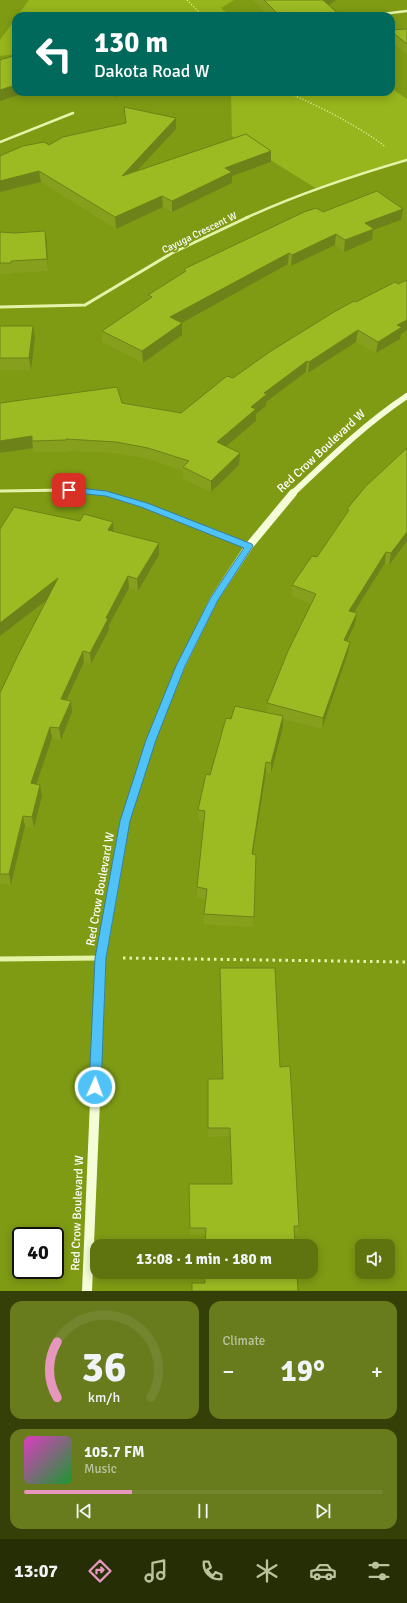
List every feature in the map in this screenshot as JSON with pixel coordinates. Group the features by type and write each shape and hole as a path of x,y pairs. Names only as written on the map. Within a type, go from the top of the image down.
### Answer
{"street":[{"path":"395,12 407,11"},
{"path":"0,142 74,114"},
{"name":"Cayuga Crescent W","path":"0,307 85,305 172,253 219,230 272,206 356,175 405,160"},
{"name":"Red Crow Boulevard W","path":"87,1291 101,958 125,821 151,740 181,666 211,606 249,546 286,500 333,455 382,413 407,396"},
{"path":"0,491 69,490 106,494 144,505 249,546"},
{"path":"0,959 101,958"}],"path":[{"path":"187,0 199,12"},
{"path":"296,96 320,106 350,122 405,160"},
{"path":"101,958 407,962"}],"green space":[{"path":"29,0 234,0 221,8 226,12 20,12"},
{"path":"12,24 12,54 0,56 0,40"},
{"path":"395,91 407,99 407,160 317,189 232,136 231,96 395,96"}],"building":[{"path":"264,0 323,0 336,12 276,12"},
{"path":"407,29 407,44 395,34 395,30"},
{"path":"12,56 12,86 0,90 0,60"},
{"path":"124,107 176,118 122,176 246,134 271,151 225,168 232,172 172,201 162,196 115,217 39,171 0,181 0,156 23,146 44,142 49,145 63,137 126,123"},
{"path":"377,191 403,209 365,223 374,229 345,240 336,234 292,255 289,253 170,317 182,323 142,351 102,331 152,297 148,295 186,271 184,269 304,212 316,208 323,212"},
{"path":"45,231 47,259 0,263 0,232 15,233"},
{"path":"407,280 407,320 397,325 402,327 378,342 358,330 309,362 307,361 264,393 267,394 251,407 256,409 217,442 240,453 211,481 183,467 189,461 148,448 116,442 66,439 32,441 32,436 0,441 0,403 117,387 122,403 181,413 227,376 233,378 271,351 334,312 395,282 398,284"},
{"path":"0,326 33,326 29,358 0,358"},
{"path":"407,448 407,532 391,553 386,552 349,611 357,613 344,640 350,642 323,718 267,703 288,651 316,594 292,585 312,556 317,557 349,510 347,509 366,486"},
{"path":"14,507 80,521 84,514 113,522 108,530 159,543 137,579 128,576 90,653 83,651 61,699 71,701 59,728 50,727 31,783 40,785 32,817 23,816 9,874 0,874 0,693 58,578 0,623 0,529"},
{"path":"235,706 283,716 271,763 266,762 252,854 256,855 254,917 204,914 207,889 197,887 205,811 198,810 206,774 210,775 226,718 231,719"},
{"path":"220,968 275,968 280,1067 290,1066 299,1226 294,1226 295,1239 205,1239 206,1228 190,1228 189,1184 232,1184 230,1128 208,1128 208,1079 223,1079"},
{"path":"205,1279 297,1279 298,1291 192,1291 192,1283 205,1283"}],"route":[{"path":"69,490 106,494 144,505 249,546 214,599 181,666 151,740 125,821 101,958 95,1087"}]}
